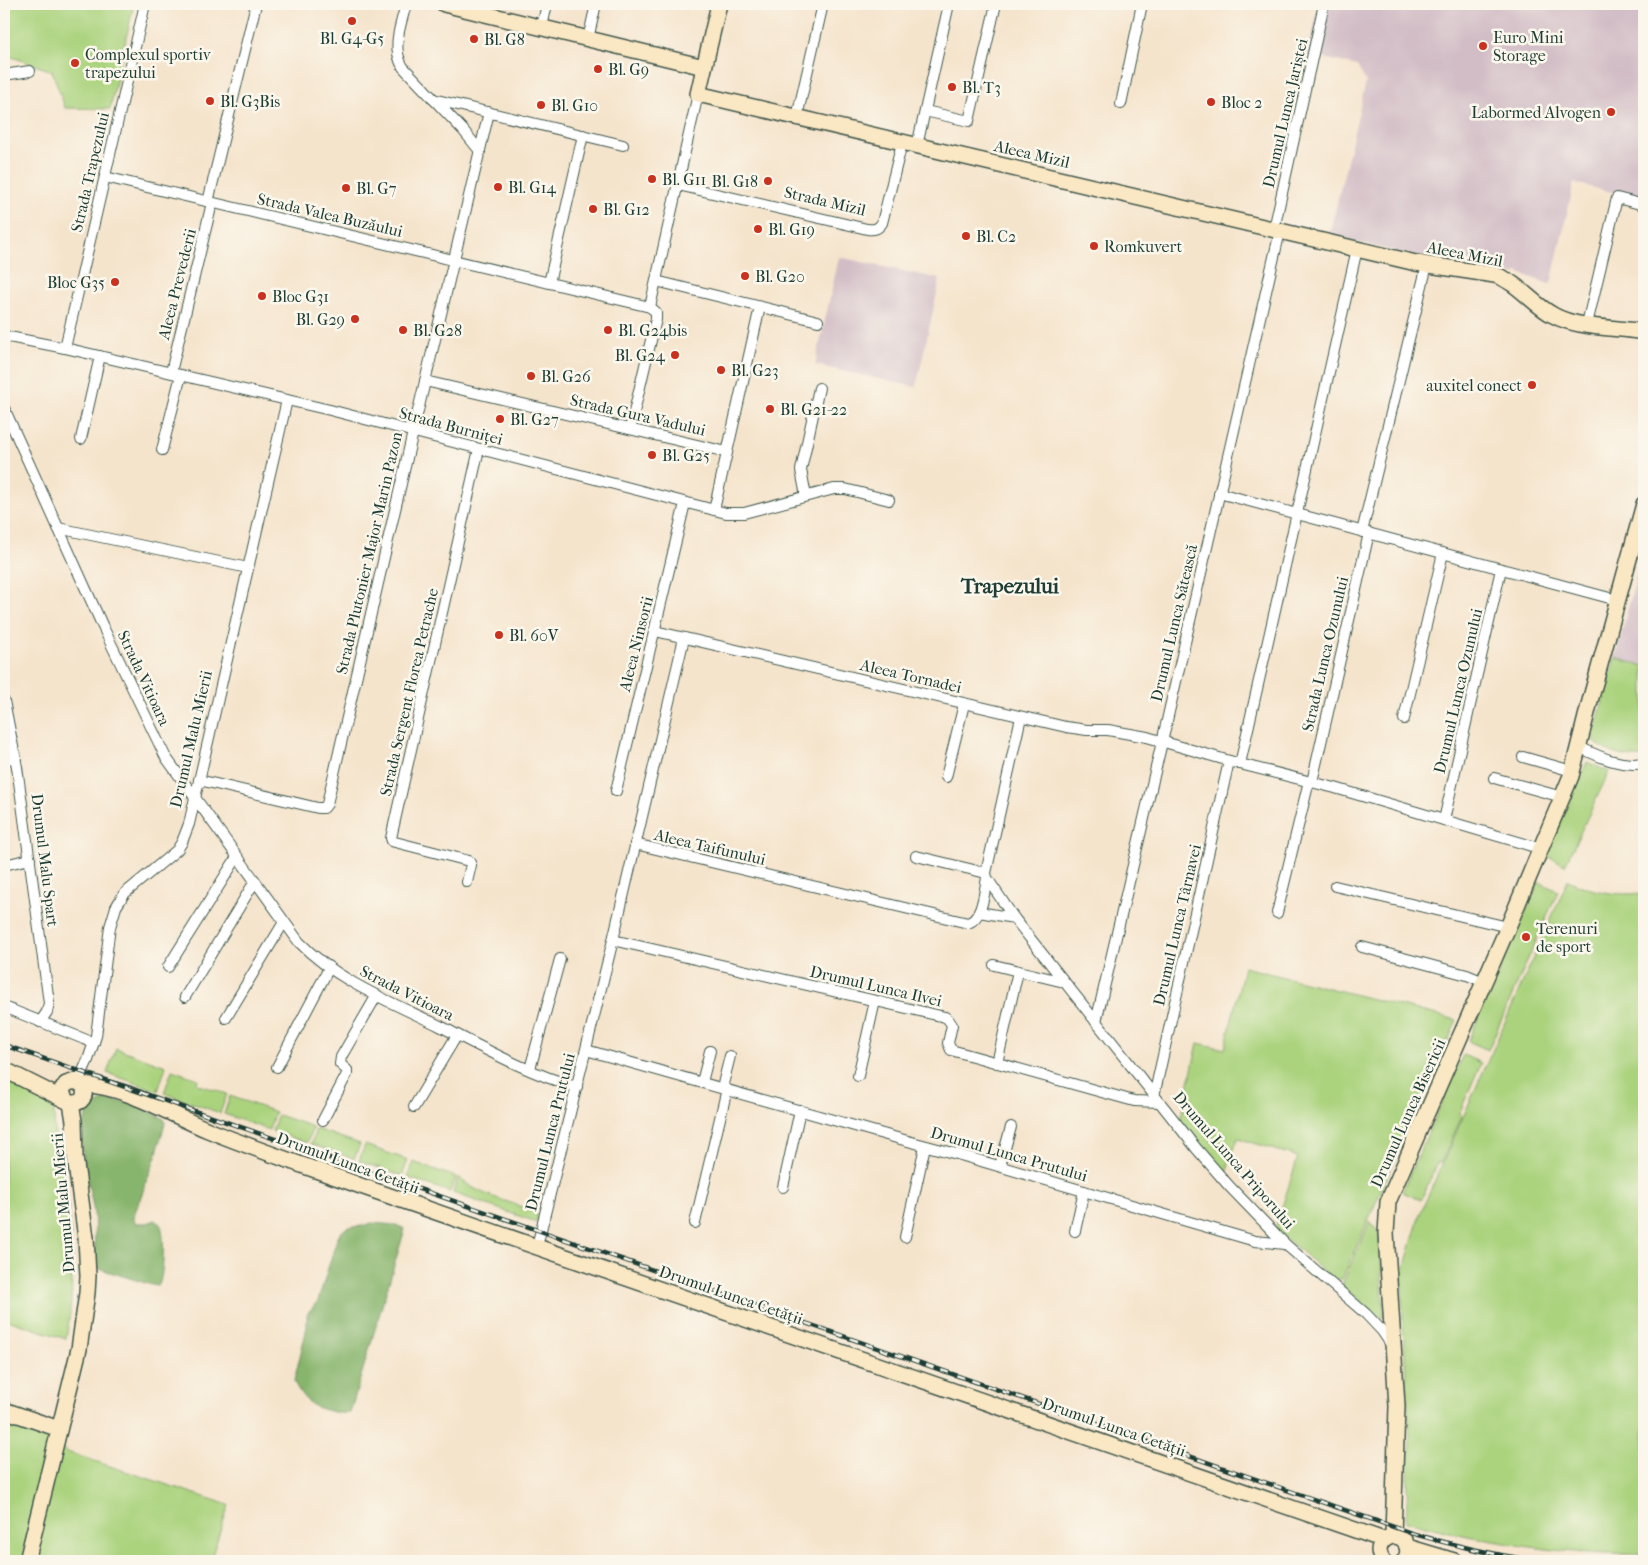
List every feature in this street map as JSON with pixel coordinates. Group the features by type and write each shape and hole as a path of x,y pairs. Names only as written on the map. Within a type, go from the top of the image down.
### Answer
{"street":[{"name":"Strada Trapezului","path":"65,348 145,4"},
{"name":"Aleea Prevederii","path":"170,372 256,4"},
{"path":"406,4 396,45 398,59 403,67 463,130 480,151"},
{"path":"444,4 704,67"},
{"path":"542,27 547,4"},
{"path":"588,39 596,4"},
{"path":"630,429 656,319 656,312 650,307 719,4"},
{"path":"797,117 823,4"},
{"path":"917,146 949,4"},
{"path":"925,110 970,121 996,4"},
{"path":"1120,104 1142,4"},
{"name":"Drumul Lunca Jariștei","path":"1277,230 1324,4"},
{"path":"4,75 30,70"},
{"name":"Aleea Mizil","path":"698,94 1427,265 1501,277 1553,315 1586,324 1644,332"},
{"path":"433,98 623,145"},
{"name":"Strada Plutonier Major Marin Pazon","path":"199,780 318,808 324,808 327,804 489,112"},
{"path":"549,283 583,135"},
{"name":"Strada Mizil","path":"678,185 874,230 882,223 902,143"},
{"name":"Strada Valea Buzăului","path":"104,177 650,307"},
{"path":"1586,324 1617,198 1644,205"},
{"name":"Drumul Lunca Sătească","path":"1096,1022 1220,493 1277,230"},
{"path":"1240,764 1357,249"},
{"name":"Strada Lunca Ozunului","path":"1277,913 1310,782 1427,265"},
{"path":"656,281 818,321"},
{"path":"714,510 760,307"},
{"name":"Strada Burniței","path":"4,336 65,348 287,400 726,513 744,513 840,488 889,500"},
{"path":"81,439 100,356"},
{"path":"162,450 181,375"},
{"name":"Strada Gura Vadului","path":"425,381 727,452"},
{"path":"806,496 801,470 819,388"},
{"name":"Drumul Malu Mierii","path":"27,1561 79,1349 85,1308 88,1276 86,1238 75,1157 75,1093 94,1043 110,928 116,907 124,894 177,850 186,834 196,798 287,400"},
{"name":"Strada Vitioara","path":"4,408 160,746 255,882 309,952 329,968 376,995 530,1069 576,1087"},
{"name":"Strada Sergent Florea Petrache","path":"467,882 471,865 469,861 395,842 392,841 392,838 479,449"},
{"path":"1220,493 1617,600 1641,523 1644,504"},
{"name":"Aleea Ninsorii","path":"616,791 685,503"},
{"path":"58,528 248,568"},
{"path":"1404,719 1443,553"},
{"name":"Drumul Lunca Ozunului","path":"1444,820 1501,569"},
{"name":"Drumul Lunca Bisericii","path":"1395,1352 1386,1233 1388,1202 1542,848 1572,771 1617,600"},
{"name":"Aleea Tornadei","path":"655,631 1021,717 1076,729 1121,732 1162,742"},
{"name":"Aleea Taifunului","path":"684,638 635,844 968,923 975,919 979,912"},
{"name":"Drumul Malu Spart","path":"4,701 16,757 48,1003 47,1012 40,1022"},
{"path":"946,777 964,704"},
{"path":"1014,918 979,912 1021,717"},
{"path":"1162,742 1542,848"},
{"path":"1579,746 1618,763 1644,763"},
{"path":"4,760 16,757"},
{"path":"1523,757 1572,771"},
{"name":"Drumul Lunca Târnavei","path":"1157,1099 1229,761"},
{"path":"1494,778 1562,797"},
{"path":"586,1050 635,844"},
{"path":"916,856 986,876"},
{"path":"168,967 237,857"},
{"path":"4,865 30,859"},
{"name":"Drumul Lunca Priporului","path":"986,876 1014,918 1223,1180 1284,1244 1366,1314 1382,1331 1395,1352"},
{"path":"185,997 255,882"},
{"path":"1335,886 1490,921 1508,927"},
{"path":"226,1018 284,922"},
{"name":"Drumul Lunca Ilvei","path":"613,940 945,1017 952,1025 948,1044 949,1048 1134,1101 1157,1099"},
{"path":"1362,947 1460,973 1484,982"},
{"path":"530,1069 560,959"},
{"path":"994,965 1064,982"},
{"path":"277,1066 329,968"},
{"path":"997,1063 1018,971"},
{"path":"323,1120 347,1074 347,1070 340,1064 341,1058 376,995"},
{"path":"858,1076 875,1001"},
{"path":"4,1007 94,1043"},
{"path":"414,1107 457,1035"},
{"name":"Drumul Lunca Prutului","path":"537,1246 586,1050 1000,1166 1255,1241 1284,1244"},
{"path":"702,1082 710,1051"},
{"path":"695,1222 730,1056"},
{"name":"Drumul Lunca Cetății","path":"4,1069 75,1093 108,1088 123,1093 201,1127 377,1192 1212,1480 1330,1522 1385,1547 1402,1539 1406,1555 1452,1561"},
{"path":"783,1187 800,1110"},
{"path":"1000,1166 1011,1127"},
{"path":"906,1237 925,1146"},
{"path":"1074,1231 1084,1191"},
{"path":"1385,1547 1397,1431 1395,1352"},
{"path":"4,1410 59,1429"}],"shaded area":[{"path":"1319,4 1644,4 1644,200 1574,183 1551,283 1549,284 1517,272 1515,275 1497,266 1450,258 1437,261 1329,236 1366,82 1357,66 1308,54"},
{"path":"839,257 940,279 916,387 815,365"},
{"path":"1644,548 1644,666 1615,658"}],"green space":[{"name":"Complexul sportiv trapezului","path":"4,4 134,4 110,109 65,108 52,71 9,56 4,52"},
{"path":"1615,658 1644,666 1644,757 1618,754 1606,750 1594,742 1594,733"},
{"path":"1587,762 1609,772 1565,865 1546,855"},
{"path":"1568,880 1586,888 1604,892 1623,894 1644,892 1644,1554 1584,1553 1524,1546 1435,1529 1406,1521 1410,1438 1403,1328 1402,1276 1420,1214"},
{"name":"Terenuri de sport","path":"1539,882 1558,891 1488,1050 1468,1041"},
{"path":"1244,967 1457,1020 1342,1279 1334,1280 1275,1229 1298,1157 1238,1138 1225,1176 1180,1122 1198,1043 1225,1049"},
{"path":"116,1048 166,1066 158,1091 107,1073"},
{"path":"1463,1055 1481,1063 1459,1114 1462,1116 1441,1163 1438,1162 1421,1200 1402,1192"},
{"path":"172,1070 198,1079 197,1084 227,1094 220,1113 164,1093"},
{"path":"4,1077 52,1099 55,1141 61,1141 71,1240 72,1290 66,1339 4,1319"},
{"path":"230,1096 275,1112 269,1130 224,1114"},
{"path":"104,1100 128,1103 164,1119 165,1123 156,1156 133,1218 136,1223 147,1223 156,1220 161,1226 163,1257 162,1275 158,1286 97,1268 94,1214 84,1162 82,1134 84,1122 90,1110"},
{"path":"278,1115 313,1127 307,1143 272,1131"},
{"path":"316,1129 360,1144 354,1159 311,1144"},
{"path":"365,1145 408,1160 402,1176 359,1161"},
{"path":"413,1162 456,1177 450,1192 408,1178"},
{"path":"458,1177 477,1190 518,1205 538,1215 536,1222 453,1193"},
{"path":"1370,1221 1379,1232 1384,1317 1380,1317 1343,1287 1343,1282"},
{"path":"371,1223 396,1225 405,1229 350,1413 318,1408 301,1394 294,1381 307,1327 307,1314 318,1301 337,1239 341,1233 348,1228"},
{"path":"4,1418 42,1432 67,1452 229,1505 210,1561 4,1561"}],"railway":[{"path":"4,1045 1411,1533 1473,1549 1537,1561"}],"place":[{"name":"Bl. G4-G5","path":"352,21"},
{"name":"Bl. G8","path":"474,39"},
{"name":"Euro Mini Storage","path":"1483,46"},
{"name":"Complexul sportiv trapezului","path":"75,63"},
{"name":"Bl. G9","path":"598,69"},
{"name":"Bl. T3","path":"952,87"},
{"name":"Bl. G3Bis","path":"210,101"},
{"name":"Bloc 2","path":"1211,102"},
{"name":"Bl. G10","path":"541,105"},
{"name":"Labormed Alvogen","path":"1611,112"},
{"name":"Bl. G11","path":"652,179"},
{"name":"Bl. G18","path":"768,181"},
{"name":"Bl. G14","path":"498,187"},
{"name":"Bl. G7","path":"346,188"},
{"name":"Bl. G12","path":"593,209"},
{"name":"Bl. G19","path":"758,229"},
{"name":"Bl. C2","path":"966,236"},
{"name":"Romkuvert","path":"1094,246"},
{"name":"Bl. G20","path":"745,276"},
{"name":"Bloc G35","path":"115,282"},
{"name":"Bloc G31","path":"262,296"},
{"name":"Bl. G29","path":"355,319"},
{"name":"Bl. G28","path":"403,330"},
{"name":"Bl. G24bis","path":"608,330"},
{"name":"Bl. G24","path":"675,355"},
{"name":"Bl. G23","path":"721,370"},
{"name":"Bl. G26","path":"531,376"},
{"name":"auxitel conect","path":"1532,385"},
{"name":"Bl. G21-22","path":"770,409"},
{"name":"Bl. G27","path":"500,419"},
{"name":"Bl. G25","path":"652,455"},
{"name":"Bl. 60V","path":"499,635"},
{"name":"Terenuri de sport","path":"1526,937"}],"district":[{"name":"Trapezului","path":"1010,586"}]}
